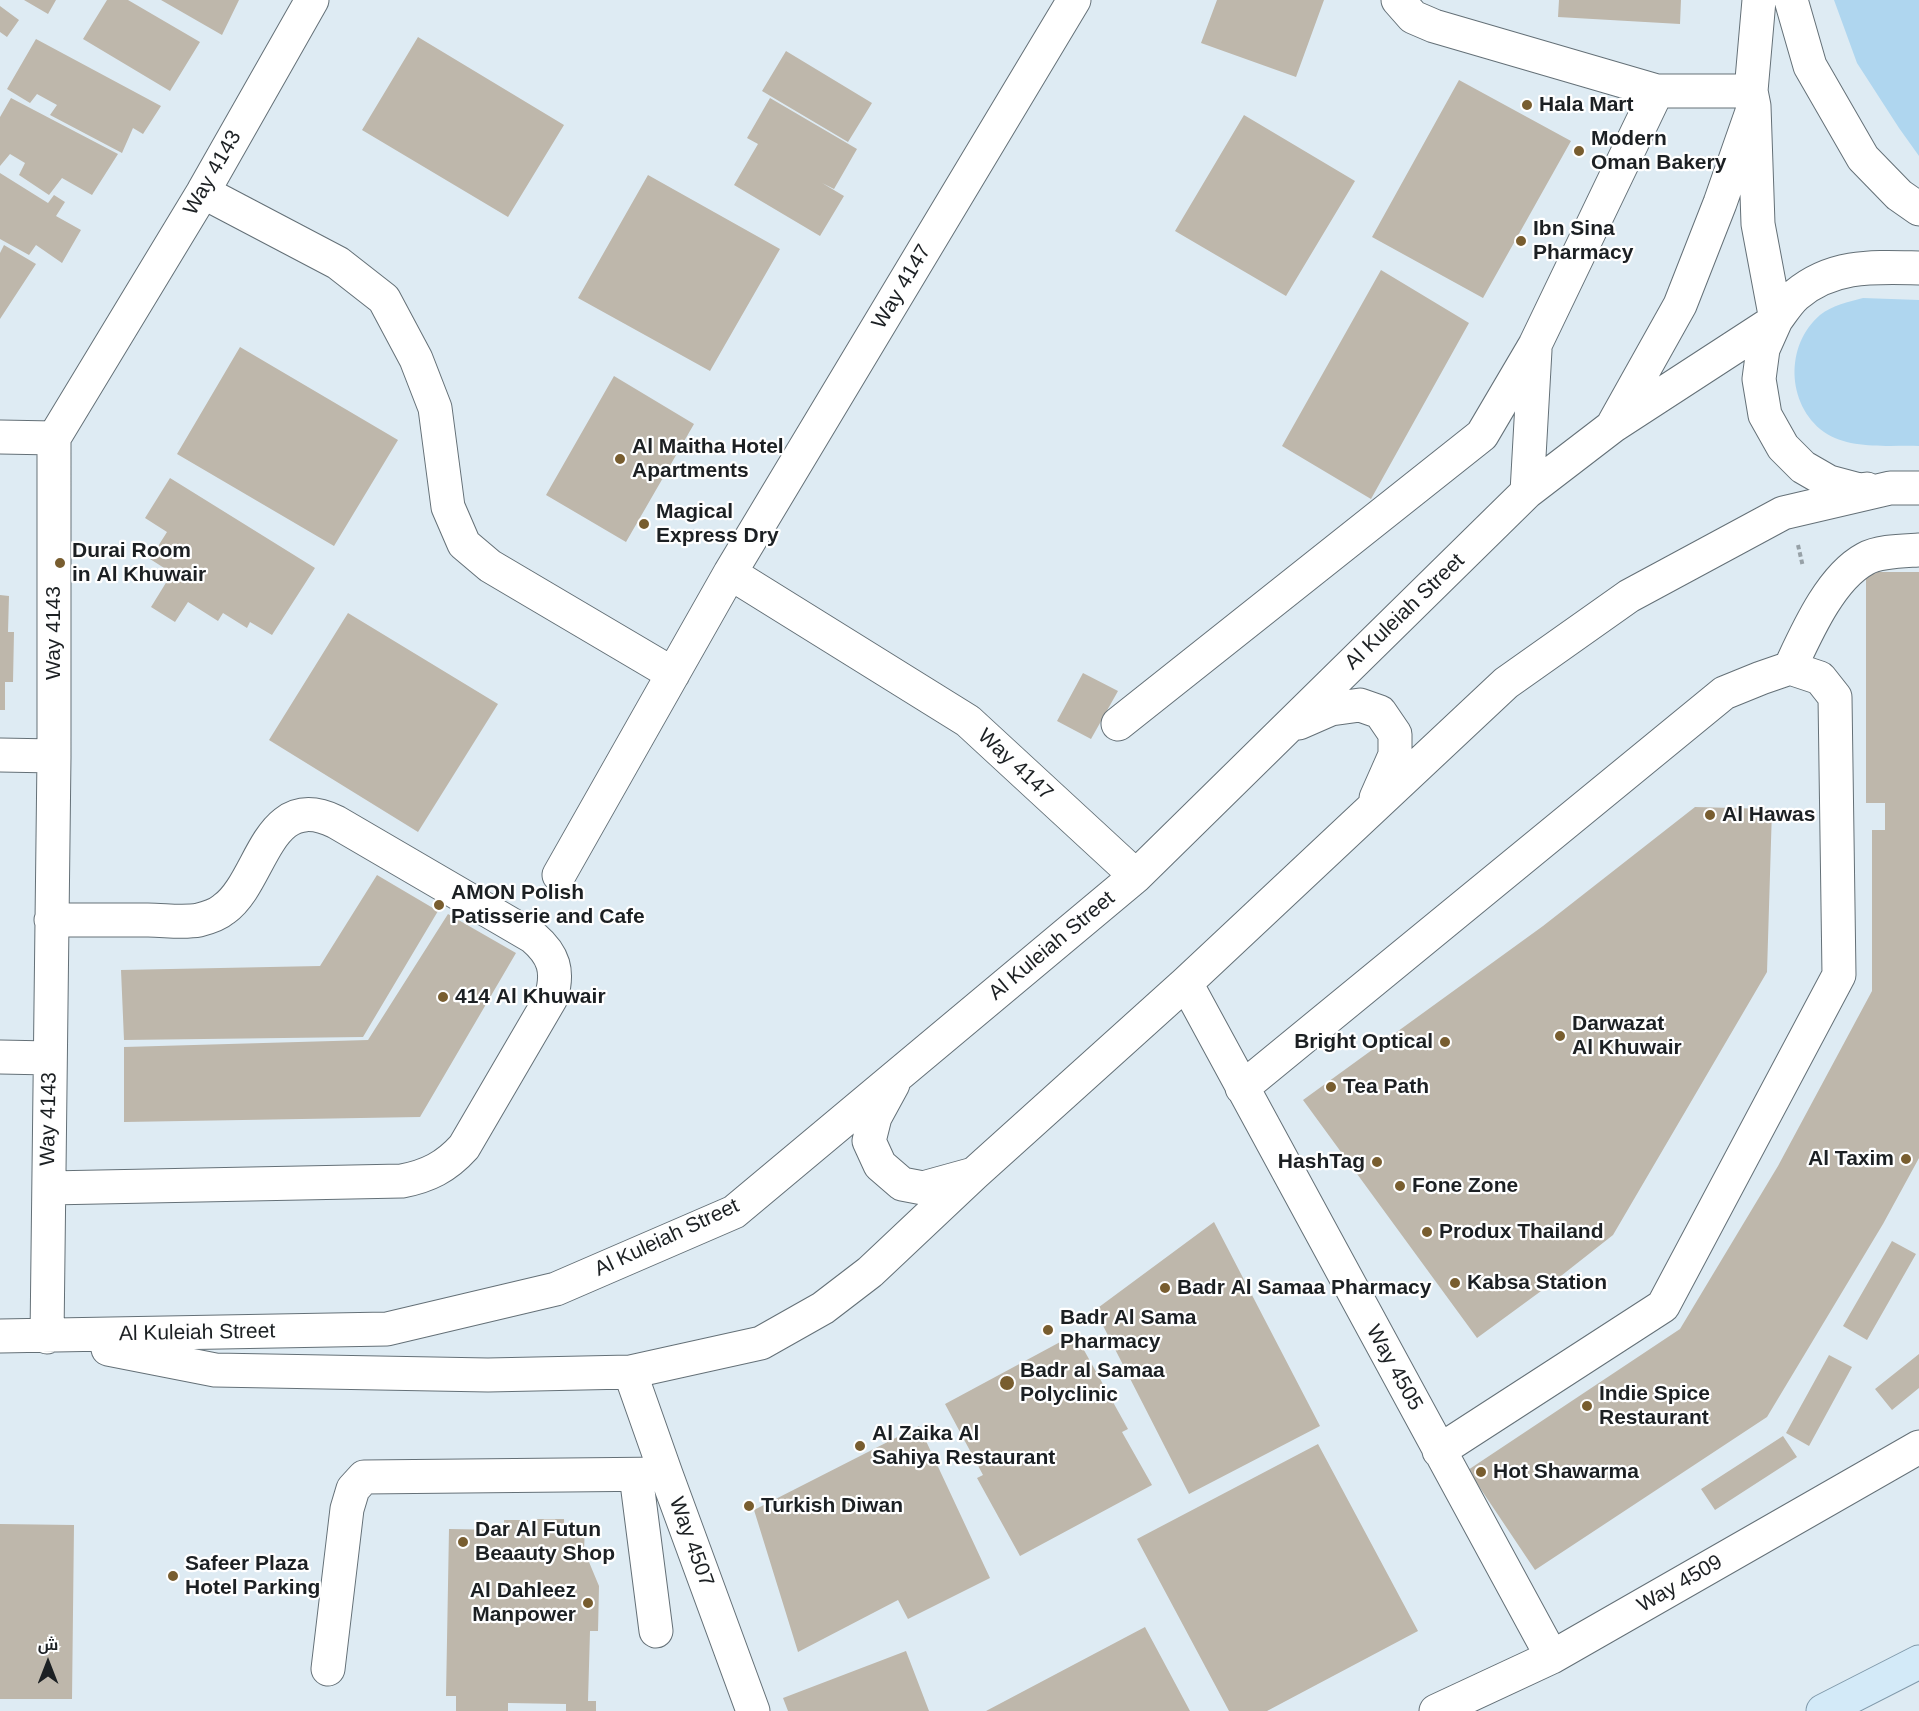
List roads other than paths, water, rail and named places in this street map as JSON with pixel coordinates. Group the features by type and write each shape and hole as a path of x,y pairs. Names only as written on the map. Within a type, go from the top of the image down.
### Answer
{"main road":[{"path":"1823,1711 1919,1662"}],"street":[{"name":"Way 4143","path":"47,1336 54,756 54,438 203,192 312,0"},
{"name":"Way 4147","path":"559,875 730,573 1074,0"},
{"path":"1398,0 1413,17 1434,26 1658,91 1753,98"},
{"path":"1759,0 1753,98 1758,224 1776,320 1763,349 1759,379 1765,415 1783,447 1803,467 1829,482 1859,489 1905,488"},
{"path":"1791,0 1810,66 1863,158 1899,195 1919,209"},
{"path":"1118,724 1482,435 1535,345 1658,91"},
{"path":"1613,426 1680,304 1720,203 1753,98"},
{"path":"203,192 338,263 384,299 416,359 435,408 448,507 464,544 490,566 673,674"},
{"name":"Al Kuleiah Street","path":"0,1336 387,1329 556,1289 734,1212 1136,876 1527,492 1613,426 1776,320 1795,296 1816,281 1841,271 1868,267 1919,268"},
{"path":"1527,492 1535,345"},
{"path":"0,437 54,438"},
{"name":"Al Kuleiah Street","path":"47,1336 215,1370 488,1375 630,1372 760,1343 823,1308 870,1272 974,1174 1186,983 1506,683 1629,596 1783,513 1905,488"},
{"path":"1790,668 1810,625 1841,579 1865,559 1897,551 1919,550"},
{"name":"Way 4147","path":"730,573 968,721 1136,876"},
{"path":"1242,1088 1724,693 1790,668 1820,678 1836,697 1839,975 1663,1306 1439,1451"},
{"path":"1286,729 1331,709 1360,705 1380,712 1395,734 1395,755 1368,813"},
{"path":"0,755 54,756"},
{"path":"49,1188 402,1181 420,1178 452,1160 464,1147 551,998 555,984 555,970 551,957 544,946 533,937 336,822 315,815 300,816 276,830 239,895 221,912 210,917 185,921 51,920"},
{"name":"Way 4505","path":"1186,983 1552,1657"},
{"path":"0,1057 50,1058"},
{"path":"898,1075 875,1117 869,1142 880,1165 902,1184 923,1188 974,1174"},
{"name":"Way 4507","path":"630,1372 651,1474 753,1711"},
{"name":"Way 4509","path":"1436,1711 1552,1657 1919,1448"},
{"path":"328,1669 347,1509 353,1489 364,1477 651,1474 656,1631"}],"place":[{"name":"Hala Mart","path":"1527,105"},
{"name":"Modern Oman Bakery","path":"1579,151"},
{"name":"Ibn Sina Pharmacy","path":"1521,241"},
{"name":"Al Maitha Hotel Apartments","path":"620,459"},
{"name":"Magical Express Dry","path":"644,524"},
{"name":"Durai Room in Al Khuwair","path":"60,563"},
{"name":"Al Hawas","path":"1710,815"},
{"name":"AMON Polish Patisserie and Cafe","path":"439,905"},
{"name":"414 Al Khuwair","path":"443,997"},
{"name":"Darwazat Al Khuwair","path":"1560,1036"},
{"name":"Bright Optical","path":"1445,1042"},
{"name":"Tea Path","path":"1331,1087"},
{"name":"Al Taxim","path":"1906,1159"},
{"name":"HashTag","path":"1377,1162"},
{"name":"Fone Zone","path":"1400,1186"},
{"name":"Produx Thailand","path":"1427,1232"},
{"name":"Kabsa Station","path":"1455,1283"},
{"name":"Badr Al Samaa Pharmacy","path":"1165,1288"},
{"name":"Badr Al Sama Pharmacy","path":"1048,1330"},
{"name":"Badr al Samaa Polyclinic","path":"1007,1383"},
{"name":"Indie Spice Restaurant","path":"1587,1406"},
{"name":"Al Zaika Al Sahiya Restaurant","path":"860,1446"},
{"name":"Hot Shawarma","path":"1481,1472"},
{"name":"Turkish Diwan","path":"749,1506"},
{"name":"Dar Al Futun Beaauty Shop","path":"463,1542"},
{"name":"Safeer Plaza Hotel Parking","path":"173,1576"},
{"name":"Al Dahleez Manpower","path":"588,1603"}]}
